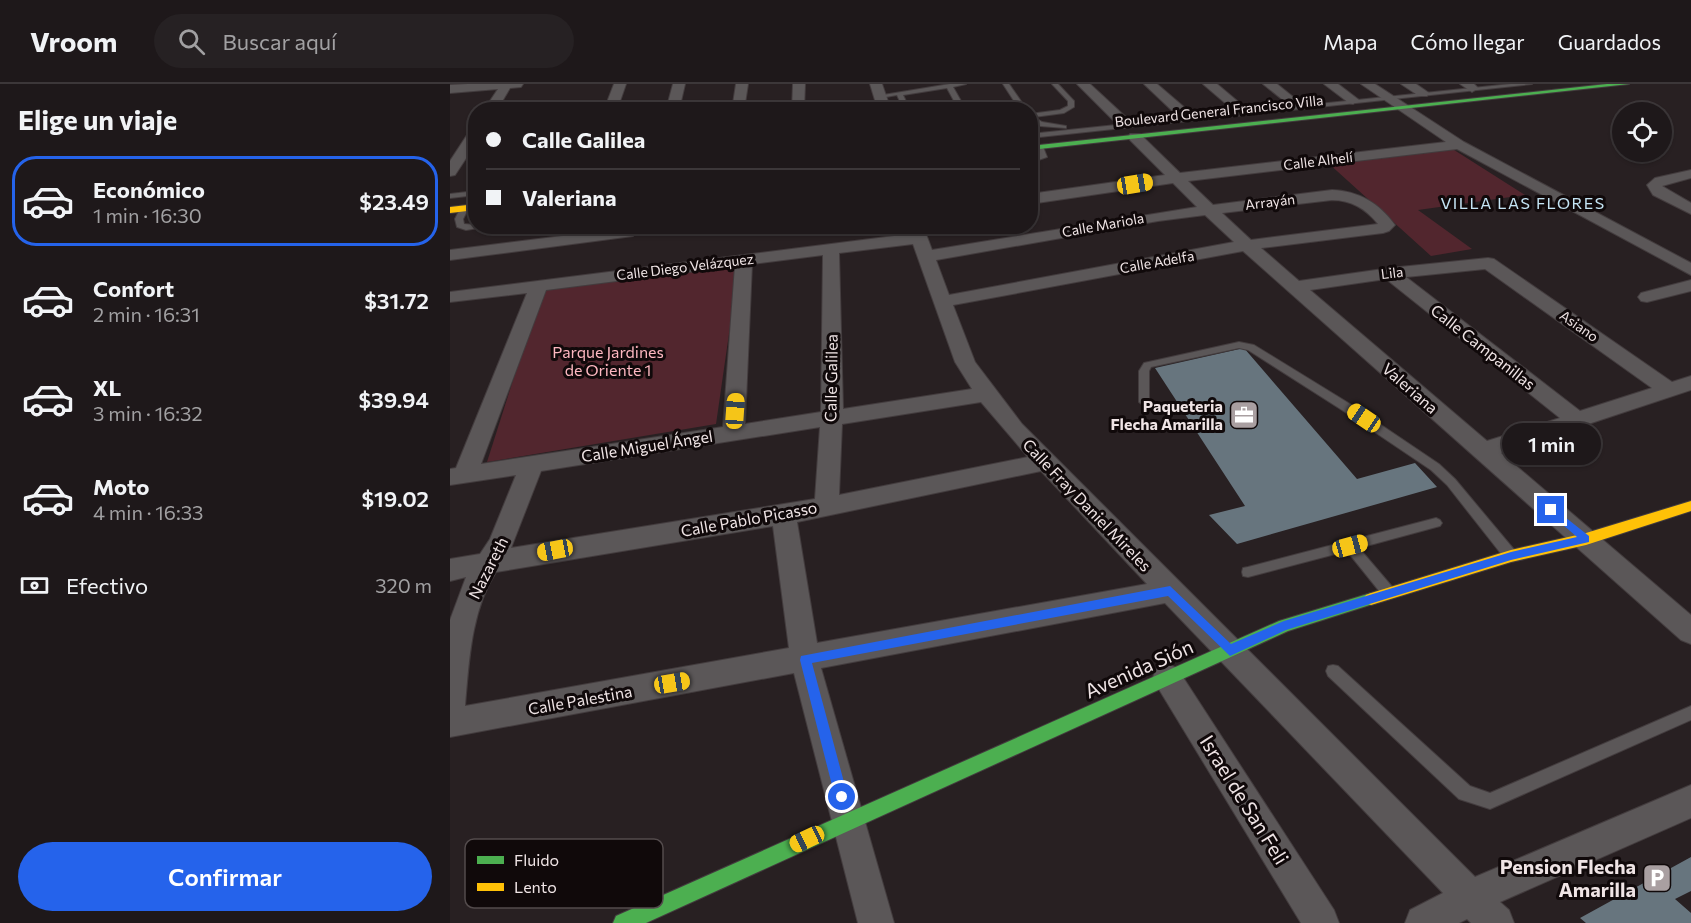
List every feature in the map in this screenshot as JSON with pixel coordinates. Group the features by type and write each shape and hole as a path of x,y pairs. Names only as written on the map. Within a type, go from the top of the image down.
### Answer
{"main road":[{"name":"Boulevard General Francisco Villa","path":"1038,134 1080,129 1130,130 1328,113 1423,93 1469,86 1504,84"},
{"name":"Boulevard General Francisco Villa","path":"1038,146 1187,117 1297,105 1353,100 1391,101 1626,84"},
{"path":"450,194 468,193"},
{"name":"Avenida Sión","path":"663,905 1284,626 1511,556 1586,539 1691,506"},
{"name":"Avenida Sión","path":"623,923 656,908"}],"street":[{"path":"450,89 510,84"},
{"path":"496,102 510,84"},
{"path":"613,102 620,84"},
{"path":"674,102 679,84"},
{"path":"739,102 742,84"},
{"path":"798,102 799,84"},
{"name":"Valeriana","path":"1083,84 1247,245 1691,632"},
{"path":"1150,84 1187,117"},
{"path":"1209,84 1243,111"},
{"path":"1269,84 1297,105"},
{"path":"1330,84 1353,100"},
{"path":"1367,84 1459,145 1691,270"},
{"path":"1407,84 1423,93"},
{"path":"1101,100 1118,98"},
{"path":"450,172 455,157 468,142"},
{"name":"Calle Alhelí","path":"1038,198 1177,178 1459,145"},
{"path":"1691,174 1660,181 1654,185 1658,192 1691,209"},
{"name":"Arrayán","path":"1208,209 1346,195 1357,198 1387,225 1370,228"},
{"name":"Calle Mariola","path":"1038,227 1208,209"},
{"name":"Calle Adelfa","path":"944,301 1247,245 1370,228"},
{"path":"450,255 600,234"},
{"path":"615,275 627,234"},
{"name":"Calle Mariola","path":"920,240 976,234"},
{"name":"Calle Diego Velázquez","path":"450,297 744,259 920,240"},
{"name":"Calle Fray Daniel Mireles","path":"920,240 965,362 986,394 1014,429 1496,923"},
{"name":"Calle Galilea","path":"827,506 833,389 831,250"},
{"path":"734,432 744,259"},
{"name":"Lila","path":"1296,287 1390,273 1488,263"},
{"name":"Asiano","path":"1488,263 1669,390"},
{"name":"Calle Campanillas","path":"1390,273 1577,420"},
{"path":"457,476 539,284"},
{"path":"1647,297 1691,285"},
{"path":"1482,451 1691,383"},
{"name":"Calle Miguel Ángel","path":"457,476 986,394"},
{"name":"Calle Pablo Picasso","path":"450,570 555,550 784,515 1046,462"},
{"name":"Nazareth","path":"450,709 457,642 470,599 486,564 501,543 532,464"},
{"path":"784,515 806,660 876,923"},
{"name":"Calle Palestina","path":"450,723 806,660 1170,591"},
{"name":"Israel de San Feli","path":"1167,677 1322,923"},
{"path":"1423,923 1471,897 1691,801"}],"lane":[{"path":"878,90 898,93 963,84"},
{"path":"1006,84 1018,102"},
{"path":"1038,116 1062,112 1071,107 1071,101 1055,84"},
{"path":"1391,101 1528,84"},
{"path":"1038,134 1600,84"},
{"path":"949,86 958,102"},
{"path":"898,93 903,102"},
{"path":"1038,147 1328,113"},
{"path":"1038,121 1046,125 1080,129"},
{"path":"463,207 459,219 460,225 468,228"},
{"path":"1144,402 1144,371 1148,365 1239,345 1251,347 1435,467 1452,482 1511,556"},
{"path":"1248,572 1436,523"},
{"path":"1350,546 1389,594"},
{"path":"1333,671 1465,793 1490,801 1691,713"}],"green space":[{"path":"1451,148 1525,195 1418,210 1472,249 1431,256 1327,162"},
{"name":"Parque Jardines de Oriente 1","path":"738,262 716,424 487,462 542,289"}],"building":[{"name":"Paqueteria Flecha Amarilla","path":"1244,348 1357,479 1415,463 1437,487 1237,544 1209,515 1245,506 1155,368"},
{"name":"Pension Flecha Amarilla","path":"1691,857 1691,891 1675,899 1691,913 1691,923 1586,923 1580,918"}],"traffic: fast":[{"path":"1038,147 1626,84"},
{"path":"663,905 1284,626 1371,599"},
{"path":"623,923 656,908"}],"traffic: slow":[{"path":"450,210 468,208"},
{"path":"1371,599 1511,556 1586,539 1691,506"}],"place":[{"name":"Paqueteria Flecha Amarilla","path":"1244,415"},
{"name":"Pension Flecha Amarilla","path":"1657,878"}],"district":[{"name":"VILLA LAS FLORES","path":"1523,203"}],"route":[{"path":"842,797 806,660 1170,591 1230,651 1284,626 1511,556 1586,539 1551,510"}]}
